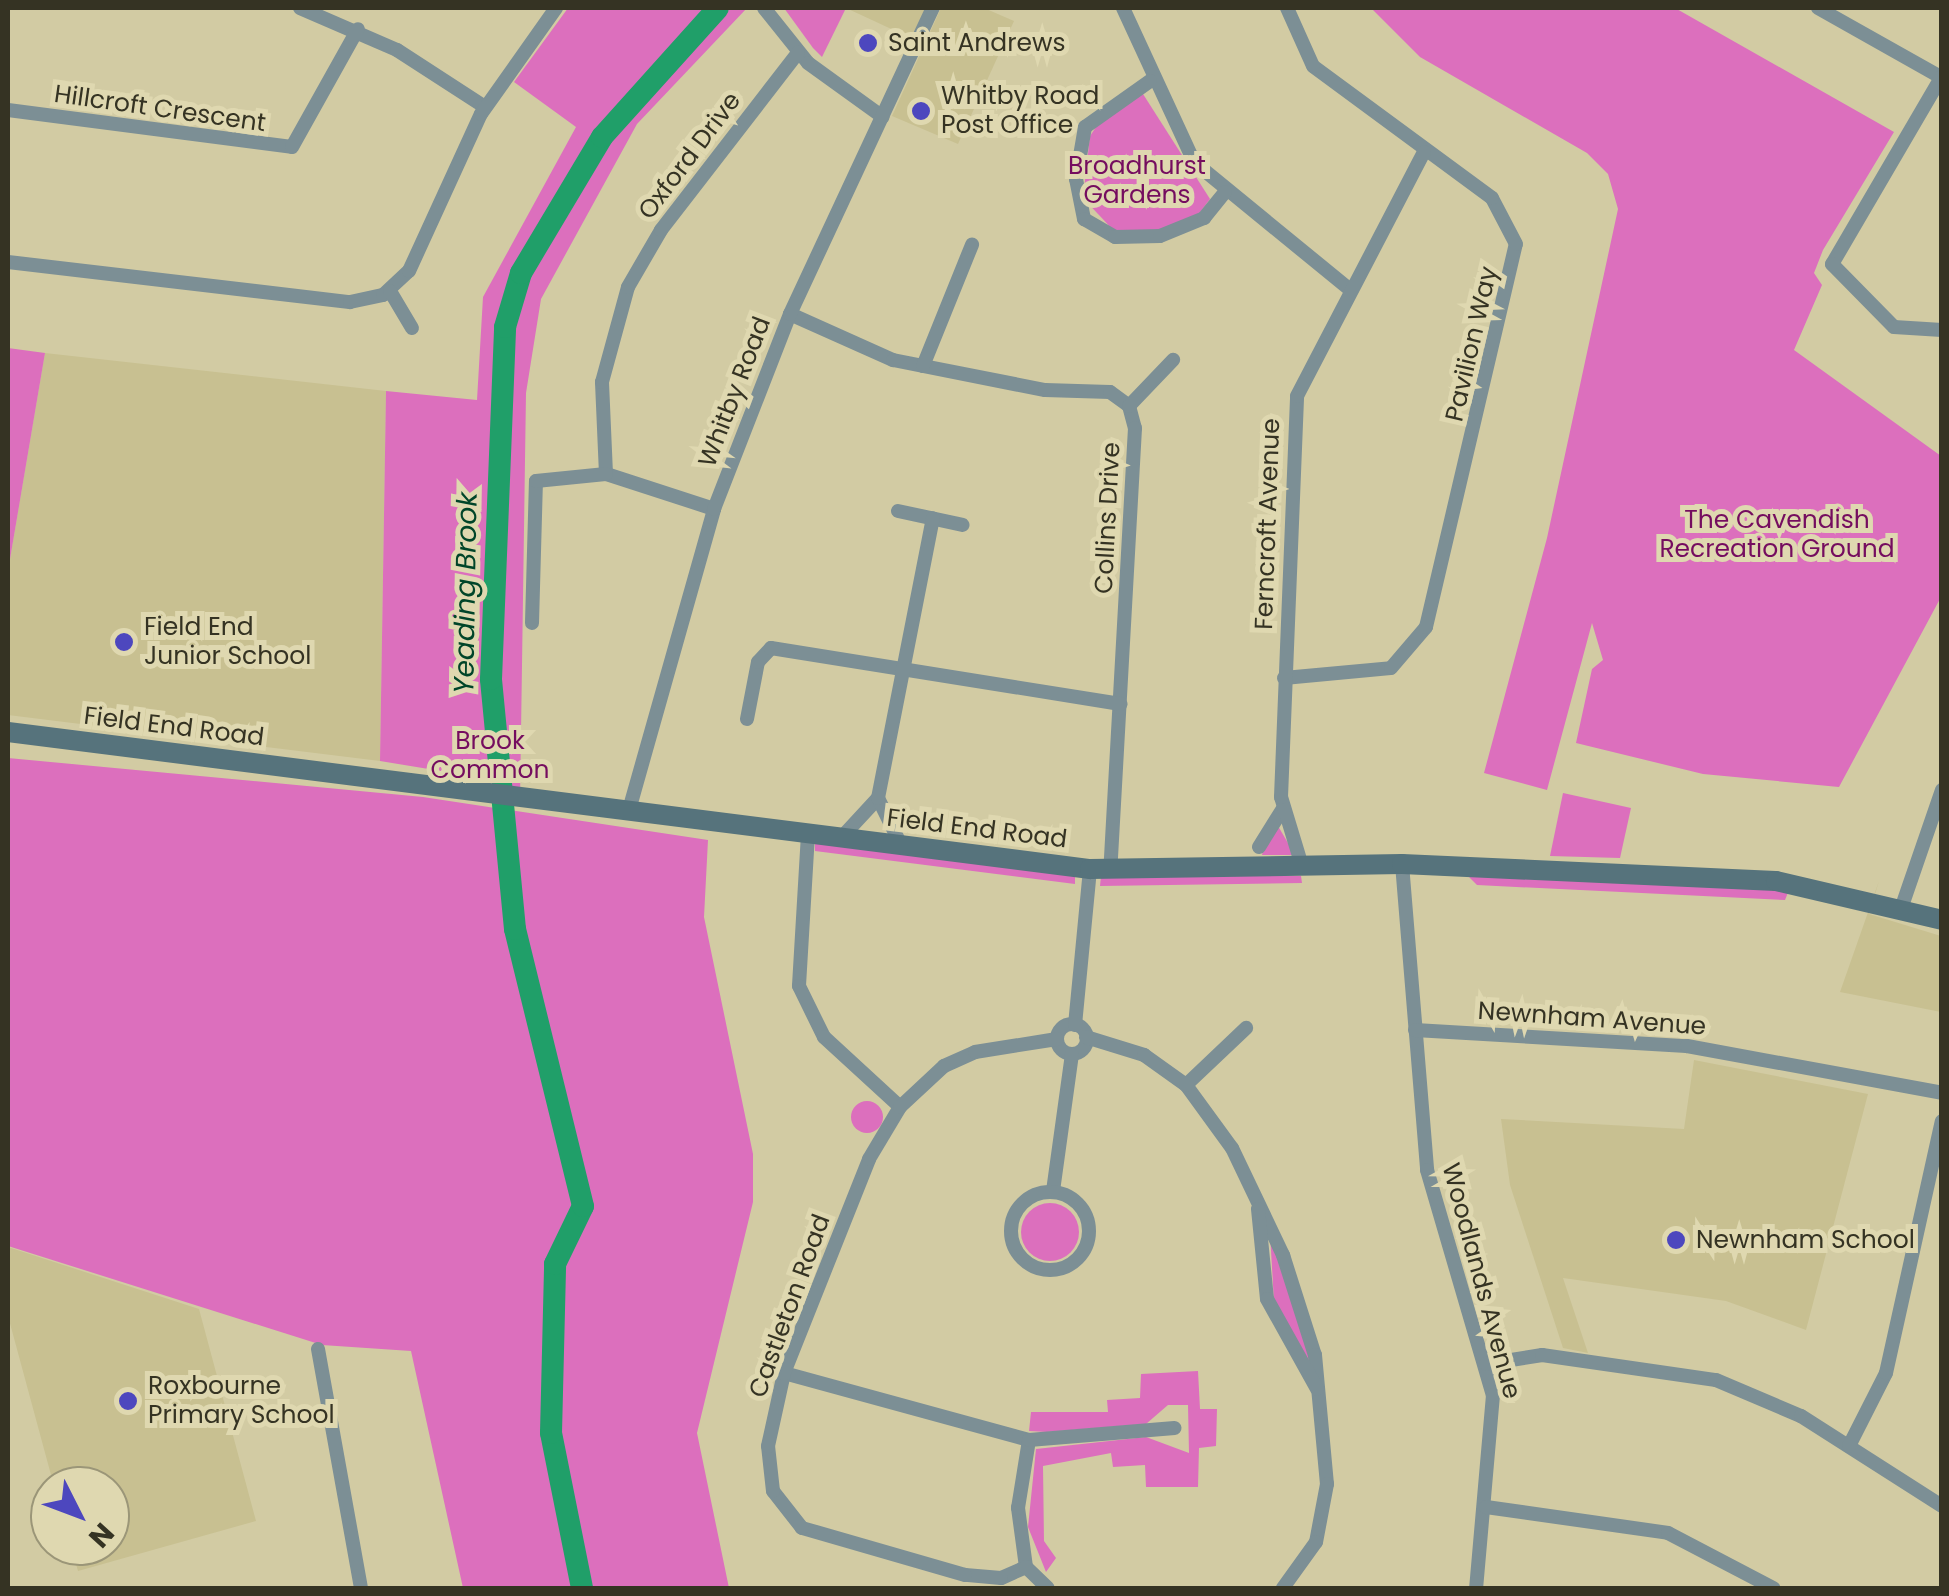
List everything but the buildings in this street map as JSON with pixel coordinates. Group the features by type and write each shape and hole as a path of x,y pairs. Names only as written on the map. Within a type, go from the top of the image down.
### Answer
{"street":[{"path":"300,8 358,29 485,107"},
{"path":"8,262 350,302 390,291 409,271 485,107 556,8"},
{"path":"764,8 798,53 883,118"},
{"name":"Whitby Road","path":"628,810 714,509 790,314 932,8"},
{"path":"1123,8 1150,81 1181,144 1225,192 1349,289"},
{"name":"Pavilion Way","path":"1284,678 1391,668 1426,627 1516,244 1492,198 1424,152 1313,66 1287,8"},
{"path":"1818,8 1941,77 1832,264 1894,327 1942,330"},
{"name":"Hillcroft Crescent","path":"8,110 294,150 358,29"},
{"name":"Oxford Drive","path":"606,474 602,382 628,287 680,199 798,53"},
{"path":"1150,81 1084,127 1076,179 1084,219 1115,237 1160,236 1204,218 1225,192"},
{"name":"Ferncroft Avenue","path":"1302,866 1282,810 1293,418 1349,289 1424,152"},
{"path":"922,366 972,245"},
{"path":"390,291 412,328"},
{"name":"Collins Drive","path":"790,314 922,366 1110,392 1128,406 1135,428 1121,704 1075,1025"},
{"path":"1128,406 1173,360"},
{"path":"532,622 536,480 606,474 714,509"},
{"path":"898,511 963,525"},
{"path":"841,838 878,798 908,668 933,518"},
{"path":"747,719 758,662 771,648 1121,704"},
{"name":"Field End Road","path":"8,732 502,799 628,810 1100,869 1402,864 1776,880 1902,906 1942,920"},
{"path":"1902,906 1942,790"},
{"path":"878,798 902,845"},
{"name":"Ferncroft Avenue","path":"1260,847 1282,810"},
{"path":"808,834 799,986 824,1037 900,1107"},
{"name":"Woodlands Avenue","path":"1402,864 1427,1170 1486,1364 1494,1426 1476,1588"},
{"path":"1072,1054 1057,1039 1075,1025 1086,1037 1144,1055 1186,1085 1250,1184 1306,1322 1320,1394 1326,1517 1283,1588"},
{"path":"1186,1085 1246,1028"},
{"name":"Newnham Avenue","path":"1415,1030 1687,1046 1942,1094"},
{"path":"1053,1192 1072,1054 1086,1037"},
{"name":"Castleton Road","path":"1026,1568 1000,1578 965,1575 802,1528 769,1474 784,1373 870,1159 900,1107 944,1066 975,1052 1057,1039"},
{"path":"1849,1446 1886,1373 1942,1121"},
{"path":"1250,1184 1268,1299 1320,1394"},
{"path":"1053,1192 1079,1204 1090,1236 1078,1259 1048,1271 1017,1253 1010,1228 1020,1205 1053,1192"},
{"path":"318,1349 361,1588"},
{"path":"1486,1364 1542,1354 1716,1380 1849,1446 1942,1506"},
{"path":"784,1373 1029,1440 1176,1428"},
{"path":"1029,1440 1018,1508 1026,1568 1048,1588"},
{"path":"1486,1507 1668,1534 1773,1588"}],"shaded area":[{"path":"846,8 931,8 915,40"},
{"path":"941,8 984,8 1014,21 958,144 892,116"},
{"path":"45,353 386,391 380,761 8,715 8,571"},
{"path":"1879,881 1869,914 1941,936 1941,1012 1840,992"},
{"name":"Newnham School","path":"1694,1060 1868,1094 1806,1330 1726,1301 1563,1278 1588,1353 1563,1348 1510,1185 1501,1119 1684,1129"},
{"name":"Roxbourne Primary School","path":"8,1247 199,1309 256,1521 130,1556 130,1466 49,1466 8,1316"}],"green space":[{"name":"Brook Common","path":"568,8 747,8 637,124 541,299 526,393 520,801 494,798 459,774 380,761 386,391 477,400 483,297 576,127 514,82"},
{"path":"784,8 846,8 822,57 813,48"},
{"name":"The Cavendish Recreation Ground","path":"1371,8 1675,8 1894,132 1823,250 1814,273 1822,285 1794,350 1941,456 1941,597 1839,787 1703,774 1576,743 1592,669 1603,660 1592,623 1547,790 1484,773 1547,538 1618,209 1608,174 1587,153 1420,57"},
{"name":"Broadhurst Gardens","path":"1143,94 1210,199 1198,215 1159,230 1114,231 1083,198 1090,136 1102,118"},
{"path":"8,348 45,353 8,571"},
{"path":"8,758 423,797 708,840 704,917 753,1154 753,1202 697,1433 729,1588 463,1588 411,1351 322,1345 8,1246"},
{"path":"1563,793 1631,808 1620,858 1550,856"},
{"path":"1278,826 1295,855 1262,855"},
{"path":"815,842 1075,875 1075,884 815,851"},
{"path":"1467,875 1789,890 1785,900 1477,885"},
{"path":"1101,876 1301,876 1302,883 1100,886"},
{"path":"867,1101 878,1106 883,1117 878,1128 867,1133 856,1128 851,1117 856,1106"},
{"path":"1050,1203 1071,1211 1079,1232 1071,1253 1050,1261 1029,1253 1021,1232 1029,1211"},
{"path":"1270,1233 1312,1366 1274,1302"},
{"path":"1198,1371 1200,1409 1217,1409 1216,1446 1199,1448 1198,1487 1146,1487 1145,1465 1113,1467 1111,1453 1043,1466 1044,1541 1056,1558 1046,1572 1028,1527 1036,1449 1146,1437 1189,1453 1188,1405 1168,1405 1146,1424 1047,1432 1029,1431 1031,1412 1108,1412 1107,1400 1140,1398 1141,1374"}],"waterway":[{"name":"Yeading Brook","path":"582,1588 551,1433 555,1264 583,1206 515,929 491,679 505,327 521,273 602,137 718,8"}],"place":[{"name":"Saint Andrews","path":"868,43"},
{"name":"Whitby Road Post Office","path":"921,111"},
{"name":"Field End Junior School","path":"124,642"},
{"name":"Newnham School","path":"1676,1240"},
{"name":"Roxbourne Primary School","path":"128,1401"}]}
